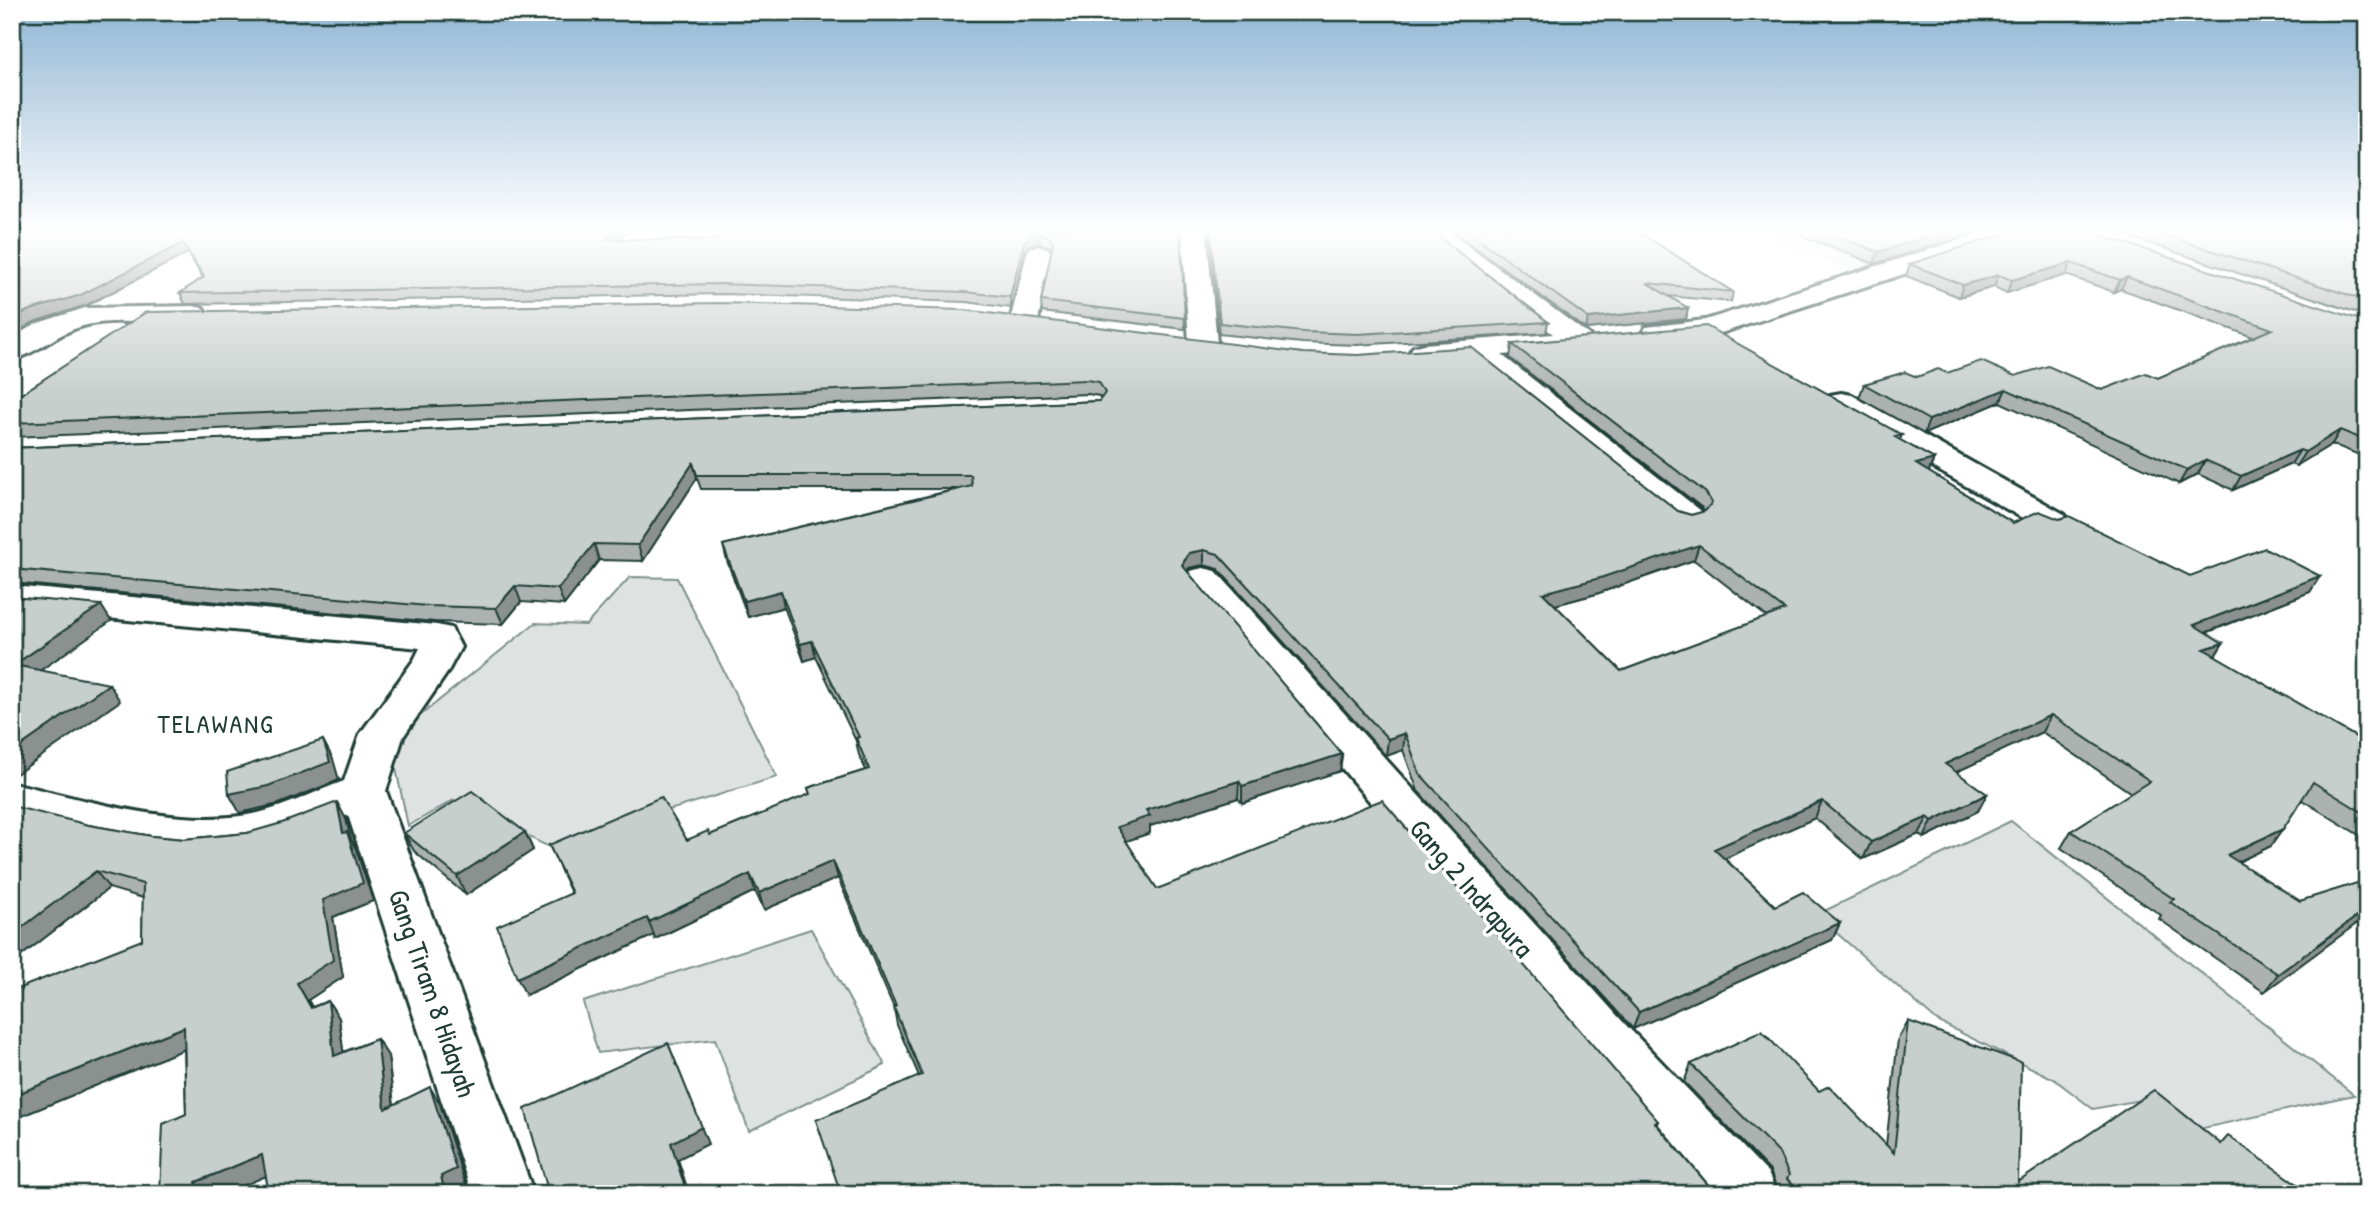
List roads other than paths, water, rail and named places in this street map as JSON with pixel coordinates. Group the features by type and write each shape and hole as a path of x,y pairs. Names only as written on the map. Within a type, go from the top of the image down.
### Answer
{"street":[{"path":"1024,321 1032,285"},
{"path":"1199,285 1204,342"},
{"path":"1520,285 1605,338"},
{"path":"1394,355 1708,328 1843,285"},
{"path":"12,351 45,330 85,316 224,314"},
{"path":"1708,328 1744,348"},
{"path":"1476,349 1688,517"},
{"path":"1816,388 2052,521"},
{"name":"Gang 2 Indrapura","path":"1203,579 1604,1040 1746,1194"},
{"path":"12,597 437,637 441,647 433,664 382,734 363,791 258,831 228,835 183,835 12,800"},
{"name":"Gang Tiram 8 Hidayah","path":"363,791 503,1194"}],"district":[{"name":"TELAWANG","path":"216,723"}]}
